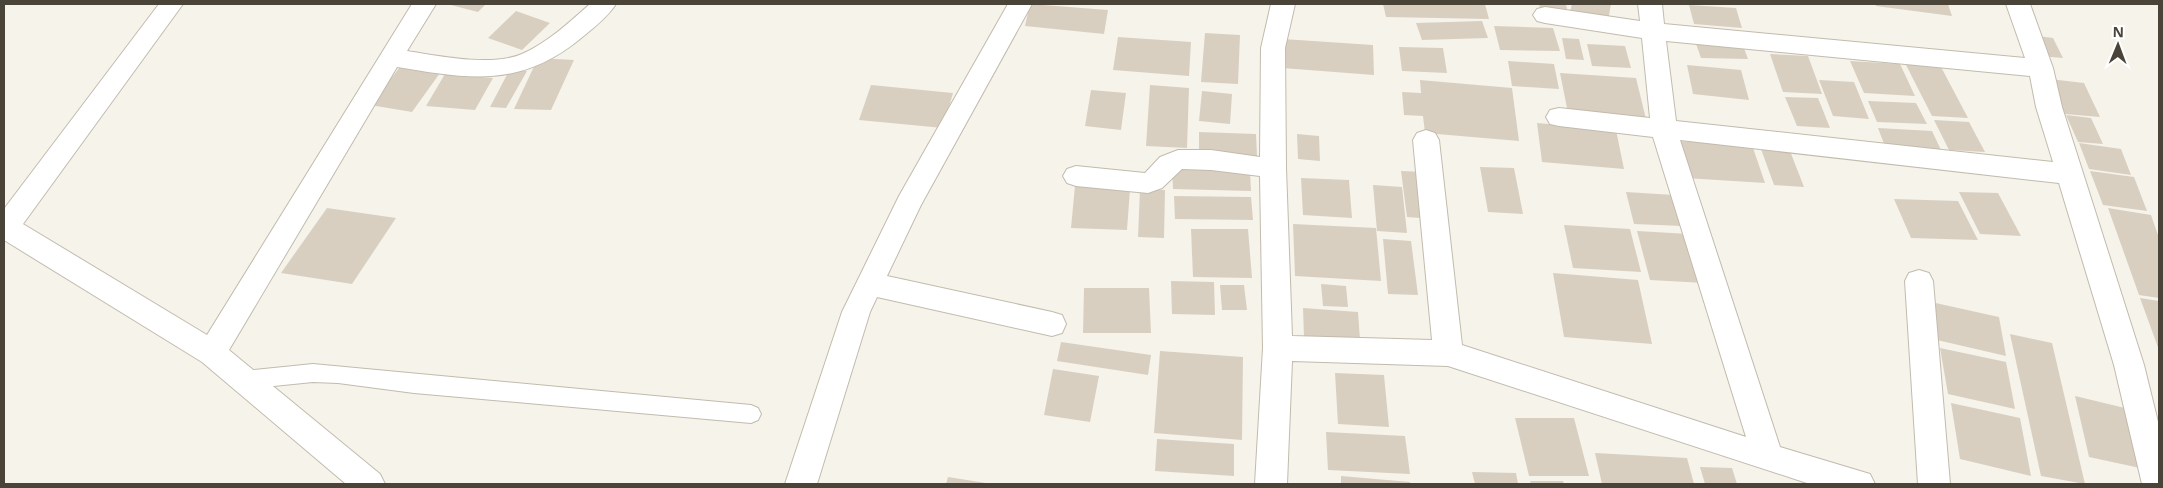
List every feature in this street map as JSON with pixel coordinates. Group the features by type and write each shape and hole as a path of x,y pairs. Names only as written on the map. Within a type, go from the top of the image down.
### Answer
{"street":[{"path":"171,4 4,227 212,353 369,484"},
{"path":"212,353 424,4"},
{"path":"391,57 428,63 496,68 522,63 580,28 604,4"},
{"path":"801,484 856,312 908,202 1020,4"},
{"path":"1271,484 1278,348 1273,168 1274,48 1283,4"},
{"path":"1650,4 1664,130 1768,458"},
{"path":"2018,4 2041,68 2049,106 2129,365 2158,484"},
{"path":"1545,15 1653,31 2041,68"},
{"path":"1559,117 2071,174"},
{"path":"1426,140 1448,353"},
{"path":"1076,176 1148,183 1155,181 1171,163 1189,159 1273,168"},
{"path":"1919,281 1934,484"},
{"path":"869,284 1052,324"},
{"path":"1278,348 1448,353 1768,458 1859,484"}],"lane":[{"path":"243,380 313,373 338,374 414,384 752,414"}],"building":[{"path":"447,4 486,4 478,12"},
{"path":"1030,4 1108,10 1104,34 1025,26"},
{"path":"1383,4 1485,4 1489,19 1386,17"},
{"path":"1539,4 1566,4 1567,9 1540,8"},
{"path":"1572,4 1611,4 1608,21 1570,12"},
{"path":"1875,4 1948,4 1952,16 1876,6"},
{"path":"1689,5 1736,8 1742,28 1694,24"},
{"path":"516,11 550,23 522,50 488,38"},
{"path":"1482,21 1488,38 1422,40 1416,23"},
{"path":"1494,26 1553,28 1560,51 1500,50"},
{"path":"1205,33 1240,35 1238,84 1201,82"},
{"path":"2031,35 2053,38 2063,58 2040,56"},
{"path":"1118,37 1191,42 1189,76 1113,70"},
{"path":"1562,38 1579,39 1584,60 1566,59"},
{"path":"1283,39 1373,45 1374,75 1282,68"},
{"path":"1695,41 1742,43 1748,59 1701,58"},
{"path":"1587,44 1625,46 1631,68 1592,66"},
{"path":"1399,47 1443,48 1447,73 1402,71"},
{"path":"1770,54 1808,56 1822,94 1783,92"},
{"path":"538,58 574,60 551,110 514,109"},
{"path":"1508,61 1554,64 1559,89 1512,86"},
{"path":"1850,61 1900,64 1915,96 1864,93"},
{"path":"1905,63 1940,65 1968,118 1932,116"},
{"path":"1687,65 1741,70 1749,100 1693,94"},
{"path":"400,67 440,73 412,112 370,105"},
{"path":"510,69 527,71 506,108 490,107"},
{"path":"1560,73 1636,78 1646,119 1568,113"},
{"path":"445,74 493,78 475,110 426,106"},
{"path":"2050,79 2084,83 2100,117 2065,114"},
{"path":"1420,80 1512,88 1519,141 1425,133 1423,116 1404,115 1402,92 1421,93"},
{"path":"1819,80 1854,82 1869,119 1833,116"},
{"path":"871,85 953,93 943,128 859,120"},
{"path":"1150,85 1189,88 1187,148 1146,146"},
{"path":"1091,90 1126,93 1121,130 1085,126"},
{"path":"1202,91 1232,94 1230,124 1199,121"},
{"path":"1785,97 1818,98 1830,128 1797,126"},
{"path":"1868,101 1916,103 1927,124 1877,122"},
{"path":"2066,115 2091,118 2103,144 2078,142"},
{"path":"1934,120 1969,122 1985,152 1949,150"},
{"path":"1537,123 1616,130 1624,169 1542,162"},
{"path":"1878,128 1932,131 1942,152 1886,149"},
{"path":"1199,132 1256,134 1257,156 1199,155"},
{"path":"1297,134 1319,136 1320,161 1298,159"},
{"path":"1675,141 1752,145 1765,183 1685,178"},
{"path":"2079,143 2121,149 2131,175 2089,169"},
{"path":"1761,149 1790,151 1804,187 1774,185"},
{"path":"1480,167 1514,168 1523,214 1488,212"},
{"path":"1172,169 1250,171 1251,191 1173,189"},
{"path":"1401,171 1426,172 1433,219 1407,217"},
{"path":"2090,171 2134,177 2147,211 2103,205"},
{"path":"1301,178 1349,180 1352,218 1303,215"},
{"path":"1373,185 1402,187 1407,233 1377,231"},
{"path":"1075,186 1130,189 1127,230 1071,228"},
{"path":"1140,189 1165,190 1164,238 1138,237"},
{"path":"1626,192 1674,195 1683,226 1634,224"},
{"path":"1959,192 1998,193 2021,236 1980,234"},
{"path":"1174,196 1251,197 1253,220 1175,219"},
{"path":"1894,199 1958,201 1978,240 1911,238"},
{"path":"327,208 396,218 352,284 281,273"},
{"path":"2108,208 2151,215 2159,238 2159,298 2139,295"},
{"path":"1293,224 1376,228 1381,281 1295,276"},
{"path":"1564,225 1630,229 1641,272 1573,268"},
{"path":"1191,229 1248,229 1252,278 1193,277"},
{"path":"1637,231 1689,234 1704,283 1650,280"},
{"path":"1383,239 1411,241 1418,295 1388,294"},
{"path":"1553,273 1638,280 1652,344 1564,337"},
{"path":"1171,281 1214,282 1215,315 1172,314"},
{"path":"1321,284 1346,286 1348,307 1323,306"},
{"path":"1220,285 1244,285 1247,310 1222,310"},
{"path":"1084,288 1149,288 1151,333 1083,333"},
{"path":"2140,298 2159,301 2159,350"},
{"path":"1931,302 1999,317 2006,356 1937,340"},
{"path":"1303,308 1358,312 1360,340 1304,337"},
{"path":"2010,334 2052,343 2085,484 2041,476"},
{"path":"1061,342 1151,355 1148,375 1057,361"},
{"path":"1940,348 2006,362 2015,409 1948,394"},
{"path":"1160,351 1243,357 1242,440 1154,433"},
{"path":"1053,369 1099,376 1090,422 1044,415"},
{"path":"1335,373 1384,375 1389,427 1338,424"},
{"path":"2075,396 2125,408 2140,468 2089,457"},
{"path":"1951,403 2020,418 2031,476 1960,459"},
{"path":"1515,418 1574,418 1589,476 1529,476"},
{"path":"1326,432 1405,436 1410,474 1328,470"},
{"path":"1157,439 1234,444 1234,476 1155,471"},
{"path":"1595,453 1687,458 1694,484 1602,484"},
{"path":"1700,467 1732,468 1737,484 1705,484"},
{"path":"1472,472 1516,473 1518,484 1475,484"},
{"path":"1341,476 1410,482 1410,484 1341,484"},
{"path":"948,477 986,483 986,484 946,484"},
{"path":"1530,481 1563,481 1564,484 1531,484"}]}
